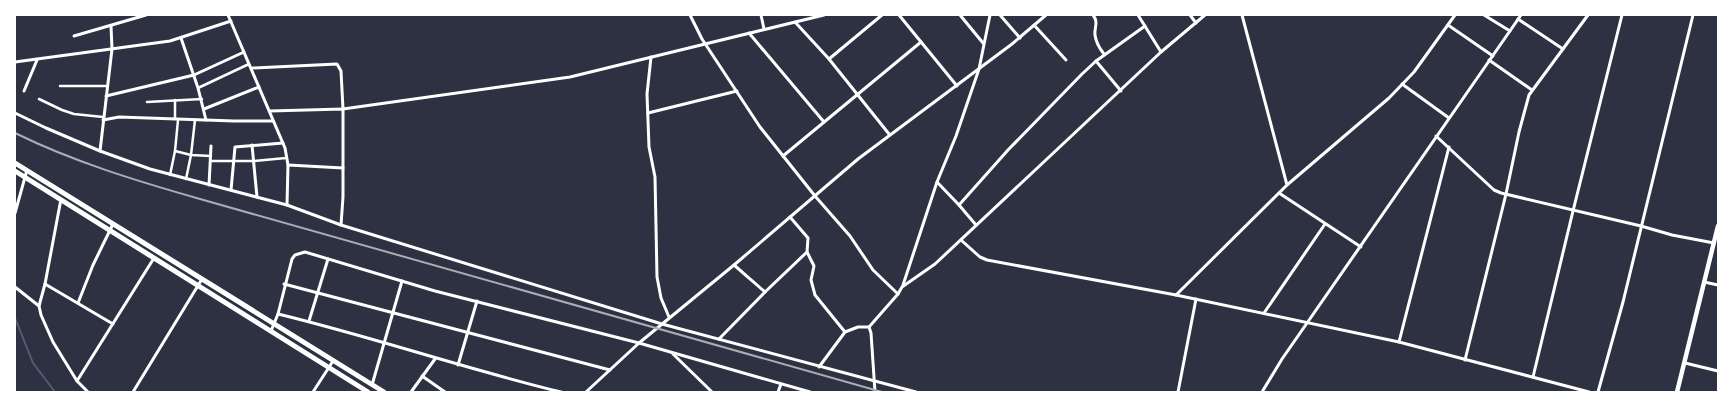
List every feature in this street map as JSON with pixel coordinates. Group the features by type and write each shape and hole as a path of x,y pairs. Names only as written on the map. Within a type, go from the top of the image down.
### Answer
{"main road":[{"path":"15,163 154,258 368,392"},
{"path":"15,171 202,279 384,392"},
{"path":"1677,392 1718,226"}],"street":[{"path":"74,36 146,15"},
{"path":"228,15 283,143 288,165 287,205"},
{"path":"690,15 698,33 760,127 845,230 873,270 898,294"},
{"path":"760,15 764,29"},
{"path":"270,111 343,109 570,77 824,15"},
{"path":"829,60 882,15"},
{"path":"899,15 957,86"},
{"path":"960,15 983,43"},
{"path":"819,367 845,332 858,327 869,327 902,287 937,182 956,136 979,69 990,15"},
{"path":"1000,15 1020,38"},
{"path":"586,392 638,343 734,265 858,159 1020,38 1046,15"},
{"path":"1093,15 1097,25 1096,38 1104,54"},
{"path":"1138,15 1162,52"},
{"path":"1190,15 1196,23"},
{"path":"902,287 935,264 1162,52 1205,15"},
{"path":"1242,15 1287,185"},
{"path":"1176,295 1287,185 1383,104 1418,66 1455,15"},
{"path":"1484,15 1510,31"},
{"path":"1533,378 1622,15"},
{"path":"1598,392 1623,302 1693,15"},
{"path":"1465,360 1506,194 1519,132 1532,90 1586,16"},
{"path":"1262,392 1273,372 1520,17 1563,49"},
{"path":"15,62 144,45 181,38 231,21"},
{"path":"795,22 890,134"},
{"path":"1448,25 1493,56"},
{"path":"100,151 112,49 111,26"},
{"path":"1034,26 1066,60"},
{"path":"959,204 1008,150 1096,60 1145,26"},
{"path":"749,33 824,122"},
{"path":"181,38 202,99 206,120"},
{"path":"783,156 921,42"},
{"path":"106,96 194,74 244,52"},
{"path":"650,57 647,94 649,147 655,177 657,277 661,298 669,317"},
{"path":"24,90 37,59"},
{"path":"1096,60 1121,91"},
{"path":"1489,60 1532,90"},
{"path":"198,88 250,63"},
{"path":"252,68 337,64 340,68 343,109 341,225"},
{"path":"1402,84 1449,118"},
{"path":"60,86 107,86"},
{"path":"204,109 260,87"},
{"path":"648,113 737,91"},
{"path":"39,99 74,114 103,118 274,121"},
{"path":"146,102 202,99"},
{"path":"170,175 175,151 177,120 175,100"},
{"path":"15,112 46,128 100,151 170,175 287,205 341,225 662,324 916,392"},
{"path":"186,179 195,120"},
{"path":"1436,136 1494,190 1672,235 1714,243"},
{"path":"231,190 235,147 283,143"},
{"path":"252,145 257,197"},
{"path":"208,185 211,146"},
{"path":"1399,342 1449,147"},
{"path":"175,151 191,155 211,156"},
{"path":"210,162 287,158"},
{"path":"288,165 343,168"},
{"path":"15,213 27,170"},
{"path":"937,182 959,204 976,225"},
{"path":"1279,193 1361,247"},
{"path":"61,199 39,306 41,315 54,342 77,382 88,392"},
{"path":"790,217 808,238 807,252 814,266 811,280 815,295 845,332"},
{"path":"1264,313 1325,224"},
{"path":"78,303 111,227"},
{"path":"960,240 980,257 987,260 1308,322 1399,342 1589,392"},
{"path":"271,331 278,314 292,258 305,252 435,291 638,343 810,392"},
{"path":"719,339 807,252"},
{"path":"77,382 154,258"},
{"path":"309,322 328,258"},
{"path":"734,265 765,292"},
{"path":"133,392 202,279"},
{"path":"372,385 402,281"},
{"path":"1704,282 1718,285"},
{"path":"45,284 113,324"},
{"path":"284,284 610,370"},
{"path":"15,286 39,306"},
{"path":"1178,392 1196,299"},
{"path":"458,366 477,301"},
{"path":"278,314 385,343 458,366 561,392"},
{"path":"869,327 876,392"},
{"path":"673,353 712,392"},
{"path":"411,392 435,359"},
{"path":"313,392 333,361"},
{"path":"1685,363 1718,371"},
{"path":"422,376 445,392"},
{"path":"778,392 781,384"}],"waterway":[{"path":"15,318 33,363 55,392"}],"railway":[{"path":"15,133 83,162 153,185 882,392"}]}
